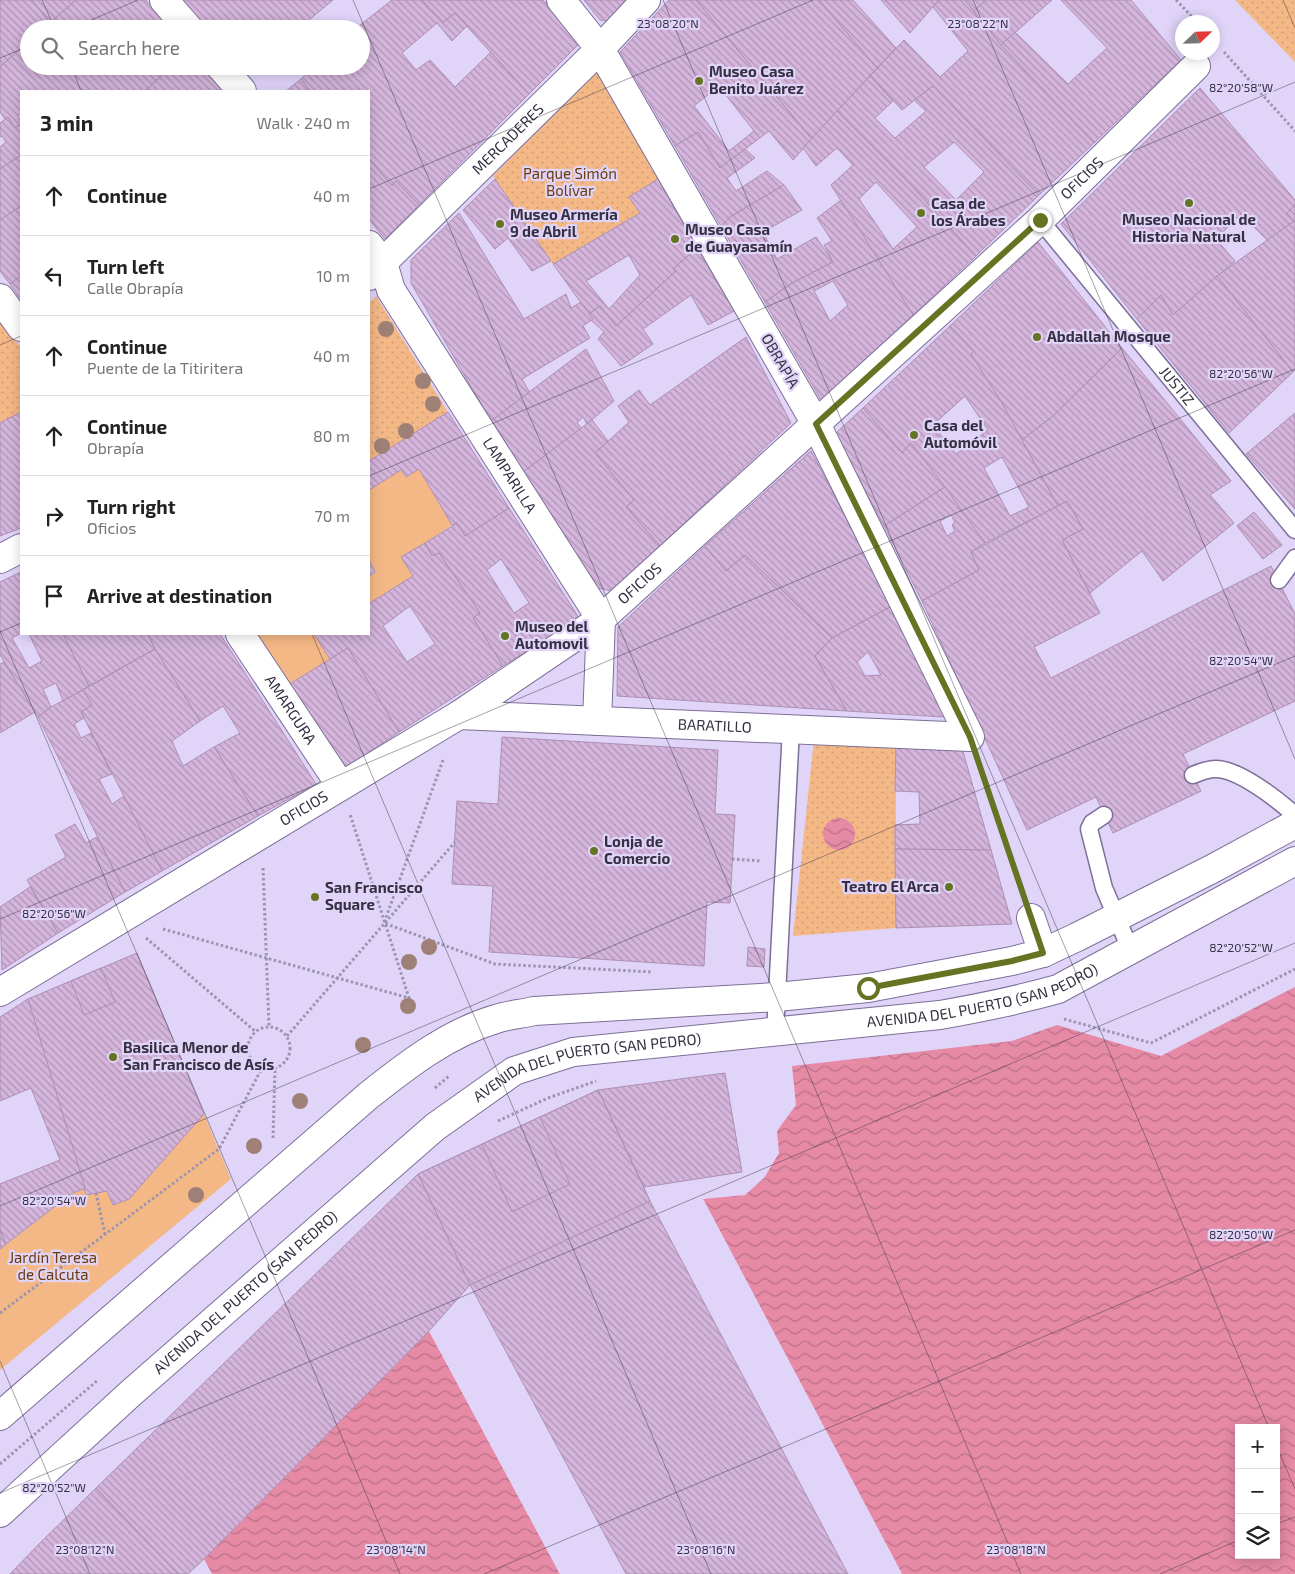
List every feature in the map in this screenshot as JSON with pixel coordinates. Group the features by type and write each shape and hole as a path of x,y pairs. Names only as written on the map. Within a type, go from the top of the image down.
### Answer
{"street":[{"path":"164,0 181,20"},
{"name":"OBRAPÍA","path":"561,0 600,49 816,424 970,737"},
{"name":"MERCADERES","path":"374,261 600,49 646,0"},
{"name":"OFICIOS","path":"0,992 459,715 601,619 1040,220 1196,66"},
{"path":"228,75 241,90"},
{"name":"LAMPARILLA","path":"374,261 601,619"},
{"path":"0,298 20,326"},
{"path":"0,559 20,549"},
{"path":"601,619 603,721"},
{"name":"AMARGURA","path":"241,635 341,786"},
{"name":"BARATILLO","path":"459,715 970,737"},
{"name":"AVENIDA DEL PUERTO (SAN PEDRO)","path":"0,1416 368,1096 401,1069 436,1046 465,1031 497,1018 534,1011 777,998 868,988 995,965 1043,953 1212,870 1295,824"},
{"name":"AVENIDA DEL PUERTO (SAN PEDRO)","path":"0,1513 131,1393 428,1134 514,1071 573,1052 775,1033 940,1015 996,1006 1058,989 1295,861"},
{"path":"1032,918 1043,953"}],"lane":[{"name":"JUSTIZ","path":"1040,220 1295,530"},
{"path":"1279,580 1295,558"},
{"path":"775,1033 791,729"},
{"path":"1193,775 1215,769 1230,771 1274,798 1295,815"},
{"path":"1104,815 1092,823 1089,829 1104,888 1131,951"}],"path":[{"path":"1176,0 1190,15"},
{"path":"1220,48 1295,131"},
{"path":"384,924 459,715"},
{"path":"970,737 1032,918"},
{"path":"122,917 409,998 341,786"},
{"path":"262,833 269,1027"},
{"path":"286,1036 455,842"},
{"path":"122,917 256,1032"},
{"path":"384,924 495,964 662,972"},
{"path":"269,1027 276,1028 286,1036 290,1049 286,1062 275,1069 262,1068 251,1059 248,1052 248,1044 256,1032 269,1027"},
{"path":"0,1313 219,1149 262,1068"},
{"path":"96,1193 105,1234"}],"green space":[{"path":"1235,0 1295,0 1295,62"},
{"name":"Parque Simón Bolívar","path":"598,73 658,179 629,197 640,213 553,264 493,176 592,76"},
{"path":"376,296 448,412 370,460 370,302"},
{"path":"0,318 20,347 20,413 0,423"},
{"path":"419,469 452,525 425,543 413,576 370,603 370,575 375,572 370,562 370,489 401,470 406,477"},
{"path":"255,635 315,635 330,659 288,685"},
{"path":"814,740 896,744 896,928 793,936"},
{"name":"Jardín Teresa de Calcuta","path":"204,1114 231,1179 0,1370 0,1249 71,1194 85,1188 107,1191 113,1205 129,1199"}],"water":[{"path":"839,818 851,822 855,834 851,846 839,850 827,846 823,834 827,822"},
{"path":"1295,987 1295,1574 902,1574 703,1199 745,1195 764,1178 779,1153 777,1131 796,1105 792,1066 1012,1041 1057,1025 1161,1056"},
{"path":"429,1331 560,1574 212,1574 204,1559"}],"pier":[{"path":"703,1199 902,1574 899,1574 701,1200"},
{"path":"432,1330 562,1574 560,1574 429,1331"}],"building":[{"path":"0,0 32,0 48,20 20,20 20,49 0,67"},
{"path":"32,0 76,0 53,20 48,20"},
{"path":"76,0 146,0 163,20 53,20"},
{"path":"183,0 333,0 309,20 200,20"},
{"path":"392,0 422,0 443,22 455,13 467,26 452,41 437,23 402,53 416,70 430,60 455,87 491,52 529,94 419,205 396,181 392,186 370,160 370,90 309,90 301,79 305,75 370,75 370,20 366,20"},
{"path":"422,0 476,0 509,35 524,21 506,0 543,0 579,44 529,94 455,13 443,22"},
{"path":"422,0 543,0 579,44 529,94 455,13 443,22"},
{"path":"584,0 626,0 607,21 600,20"},
{"path":"669,0 696,0 812,139 793,160 769,131 720,168 698,132 675,146 620,52","holes":["719,86 754,131 729,151 694,106"]},
{"path":"696,0 775,0 760,14 788,43 773,60 810,99 838,71 776,0 819,0 877,68 812,139"},
{"path":"696,0 819,0 877,68 812,139"},
{"path":"819,0 853,0 896,48 877,68"},
{"path":"881,0 939,0 910,33"},
{"path":"939,0 965,0 1001,45 1094,143 1039,195 933,86 902,110 870,76 904,40 940,77 968,51 933,7"},
{"path":"965,0 986,0 974,11"},
{"path":"986,0 1052,0 1001,45 974,11"},
{"path":"1061,0 1131,0 1175,53 1175,60 1181,60 1094,143 1001,45 1015,32 1068,84 1107,48"},
{"path":"20,49 20,75 162,75 146,90 20,90 20,114 18,116 20,125 15,128 8,117 5,119 0,112 0,67"},
{"path":"162,75 211,75 224,90 146,90"},
{"path":"870,76 893,101 875,118 895,138 926,111 914,100 933,86 1039,195 976,256 910,184 837,111","holes":["954,142 984,172 956,200 924,167"]},
{"path":"301,79 309,90 287,90"},
{"name":"Museo Nacional de Historia Natural","path":"1200,88 1295,200 1295,205 1287,213 1294,221 1268,241 1241,214 1216,239 1235,261 1173,315 1161,295 1137,319 1061,224"},
{"name":"Casa de los Árabes","path":"837,111 910,184 976,256 913,315 831,185 853,165 837,148 816,166 803,148","holes":["876,182 917,227 893,249 859,199"]},
{"path":"8,117 15,128 20,125 20,156 0,169 0,147 6,142 2,136 0,137 0,123"},
{"path":"698,132 720,168 745,149 755,158 727,178 736,191 767,171 784,185 730,217 721,226 675,146"},
{"path":"20,156 20,207 0,220 0,169"},
{"path":"370,160 392,186 396,181 419,205 385,239 370,220"},
{"name":"Museo Armería 9 de Abril","path":"495,179 551,261 532,271 508,238 495,249 463,210"},
{"path":"658,179 697,248 674,268 675,272 616,326 600,306 589,314 553,264 640,213 629,197","holes":["629,255 640,275 609,309 586,281"]},
{"path":"784,185 802,210 763,232 777,259 816,237 833,262 792,283 765,302 721,226 730,217"},
{"path":"841,200 913,315 821,400 765,302 792,283 833,262 824,245 832,241 817,218","holes":["833,281 848,305 830,321 814,291"]},
{"path":"1295,205 1295,370 1293,372 1217,276 1294,221 1287,213"},
{"path":"20,207 20,277 10,284 0,271 0,220"},
{"path":"459,213 524,319 566,294 571,308 581,302 593,319 583,326 590,338 522,379 530,393 491,421 411,283 411,260"},
{"name":"Abdallah Mosque","path":"1038,242 1122,348 1053,416 1022,440 971,354 974,351 950,326"},
{"path":"697,248 734,311 708,325 691,295 643,329 653,344 621,366 598,339 604,332 591,320 593,319 589,314 600,306 616,326 675,272 674,268"},
{"path":"1217,276 1293,372 1229,433 1137,319 1161,295 1173,315"},
{"path":"20,277 20,299 10,284"},
{"name":"Casa del Automóvil","path":"950,326 974,351 971,354 1002,403 1058,506 985,543 911,443 902,453 863,408","holes":["965,396 988,430 956,454 933,425","1002,457 1029,507 1010,516 984,468"]},
{"path":"746,337 791,423 660,546 626,507 634,500 595,453 629,422 618,406 639,390 650,405"},
{"path":"1122,348 1231,481 1210,495 1234,523 1163,581 1142,551 1090,593 1062,540 1083,529 1067,501 1058,506 1022,440 1053,416"},
{"path":"586,349 614,401 587,424 583,417 577,423 582,428 523,472 491,421"},
{"path":"863,408 902,453 911,443 945,487 884,526 836,436 837,432"},
{"path":"448,412 509,508 465,536 457,523 452,525 419,469 406,477 401,470 370,489 370,460"},
{"path":"20,413 20,528 0,536 0,423"},
{"path":"1295,413 1295,509 1246,454"},
{"path":"592,420 608,441 595,453 634,500 626,507 660,546 612,591 598,588 523,472"},
{"path":"811,451 892,606 832,638 745,555 726,571 705,546","holes":["803,543 820,574 808,583 783,559","844,588 852,605 838,615 826,601"]},
{"path":"811,451 892,606 832,638 745,555 726,571 705,546"},
{"path":"945,487 985,543 971,552 979,570 922,601 884,526","holes":["951,515 955,522 952,525 955,531 947,536 940,521"]},
{"path":"1067,501 1083,529 1062,540 1100,613 1034,647 1051,678 1271,566 1295,614 1295,701 1183,754 1201,791 1113,833 1096,797 1027,830 922,601 979,570 971,552"},
{"path":"509,508 579,618 503,666 473,618 480,613 439,553 432,556 425,543 457,523 465,536","holes":["501,559 529,603 514,613 487,570"]},
{"path":"1254,512 1282,545 1263,559 1237,526"},
{"path":"425,543 432,556 439,553 480,613 473,618 503,666 399,732 348,648 330,659 315,635 370,635 370,603 413,576 401,557","holes":["410,606 435,644 407,662 383,626"]},
{"path":"705,546 726,571 745,555 832,638 815,656 847,711 617,696 618,627"},
{"path":"370,562 375,572 370,575"},
{"path":"20,572 20,634 12,638 29,668 42,661 29,635 64,635 89,686 63,701 56,683 43,689 51,707 38,717 0,655 0,582"},
{"path":"892,606 947,710 944,717 847,711 815,656 832,638","holes":["868,652 881,675 865,676 857,662"]},
{"path":"64,635 148,635 155,649 89,686"},
{"path":"148,635 221,635 316,784 258,816 214,747 240,733 223,706 200,721 155,649"},
{"path":"348,648 399,732 344,769 288,685"},
{"path":"155,649 200,721 172,741 183,766 214,747 258,816 162,871 81,712 92,705 83,690"},
{"path":"4,662 35,712 0,733 0,664"},
{"path":"83,690 92,705 81,712 84,718 74,724 81,738 91,733 112,774 99,779 112,804 124,796 162,871 125,892 38,717 51,707"},
{"name":"Lonja de Comercio","path":"502,737 718,750 715,814 735,815 730,903 707,902 704,966 489,952 493,886 452,884 457,801 498,804"},
{"path":"896,744 962,748 991,850 895,849 895,825 920,824 919,792 895,791"},
{"path":"75,824 86,843 97,837 125,892 58,933 27,880 66,857 55,835"},
{"name":"Teatro El Arca","path":"895,849 991,850 1012,924 896,928"},
{"path":"30,887 58,933 2,970 0,907"},
{"path":"748,947 765,949 764,967 747,966"},
{"name":"Basilica Menor de San Francisco de Asís","path":"137,953 204,1114 129,1199 113,1205 107,1191 86,1195 28,999"},
{"path":"101,968 115,1002 84,1015 71,981"},
{"path":"28,999 85,1188 71,1194 6,1244 0,1230 0,1184 60,1160 31,1088 0,1101 0,1017"},
{"path":"725,1073 742,1172 644,1187 598,1090"},
{"path":"598,1090 650,1201 848,1574 626,1574 470,1285 418,1174"},
{"path":"598,1090 650,1201 470,1285 418,1174"},
{"path":"540,1117 570,1184 512,1212 482,1144"},
{"path":"418,1174 470,1285 429,1331 204,1559 188,1574 178,1574 96,1488"},
{"path":"0,1230 6,1244 0,1249"},
{"path":"96,1488 178,1574 10,1574 38,1545"}],"place":[{"name":"Museo Casa Benito Juárez","path":"699,81"},
{"name":"Museo Nacional de Historia Natural","path":"1189,203"},
{"name":"Casa de los Árabes","path":"921,213"},
{"name":"Museo Armería 9 de Abril","path":"500,224"},
{"name":"Museo Casa de Guayasamín","path":"675,239"},
{"name":"Abdallah Mosque","path":"1037,337"},
{"name":"Casa del Automóvil","path":"914,435"},
{"name":"Museo del Automovil","path":"505,636"},
{"name":"Lonja de Comercio","path":"594,851"},
{"name":"Teatro El Arca","path":"949,887"},
{"name":"San Francisco Square","path":"315,897"},
{"name":"Basilica Menor de San Francisco de Asís","path":"113,1057"}],"route":[{"path":"868,988 933,977 1043,953 970,737 816,424 1040,220"}]}
